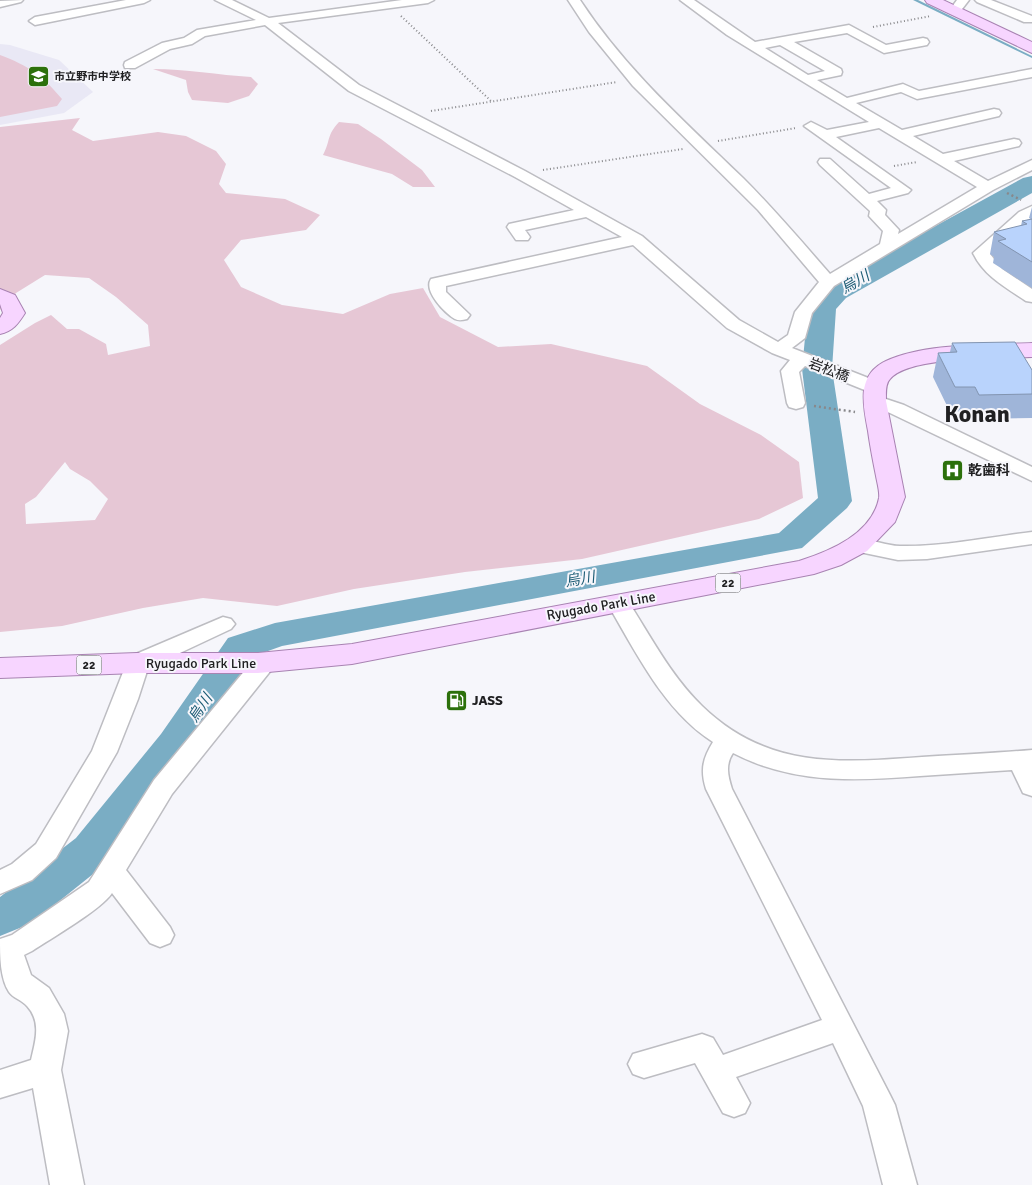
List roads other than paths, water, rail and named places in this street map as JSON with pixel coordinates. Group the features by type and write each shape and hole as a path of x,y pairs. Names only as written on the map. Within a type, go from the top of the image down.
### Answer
{"main road":[{"path":"932,0 958,7 1032,48"},
{"path":"0,296 5,297 12,304 14,313 9,321 0,328"},
{"path":"866,395 884,372 893,366 912,360 938,356 1032,350"},
{"name":"Ryugado Park Line","path":"0,668 137,663 261,663 352,654 783,573 832,559 858,545 882,522 892,498 866,395"}],"street":[{"path":"0,4 17,0"},
{"path":"35,21 144,0"},
{"name":"岩松橋","path":"221,0 235,4 270,21 344,82 520,174 636,239 733,324 866,395 1032,475"},
{"path":"130,65 166,46 188,41 201,33 270,21 428,0"},
{"path":"574,0 588,23 634,79 763,207 828,282"},
{"path":"686,0 753,46 806,79 988,187"},
{"path":"981,0 1028,19"},
{"path":"753,46 849,29 884,49 923,42"},
{"path":"782,41 836,72 806,79"},
{"path":"845,102 903,88 917,95 1032,73"},
{"path":"900,135 994,113"},
{"path":"825,135 881,124"},
{"path":"811,126 903,190 866,199"},
{"path":"941,159 1014,143"},
{"path":"825,162 878,210 877,216 891,230 888,247"},
{"path":"778,349 796,338 804,312 828,282 988,187 1032,164"},
{"path":"1032,211 981,253 984,261 994,271 1032,296"},
{"path":"522,237 514,227 588,212"},
{"path":"461,315 438,293 437,282 636,239"},
{"path":"801,359 790,371 803,404"},
{"path":"858,545 898,553 1032,538"},
{"path":"618,603 681,698 704,723 728,741 761,755 828,770 865,770 1026,759 1032,786"},
{"path":"0,883 22,872 46,851 104,752 126,699 137,663 224,624"},
{"path":"67,1185 45,1070 53,1030 49,1014 38,997 19,983 3,951 22,943 99,890 163,787 261,663"},
{"path":"728,741 718,753 715,764 714,776 719,789 879,1105 900,1185"},
{"path":"111,871 160,935"},
{"path":"716,1071 840,1027"},
{"path":"644,1064 702,1047 734,1104"},
{"path":"0,1084 45,1070"}],"waterway":[{"path":"915,0 1032,57"},
{"name":"烏川","path":"0,918 16,910 92,850 175,744 241,647 275,635 790,541 835,501 817,369 822,307 836,292 1032,183"}],"place":[{"name":"市立野市中学校","path":"38,76"},
{"name":"乾歯科","path":"952,470"},
{"name":"JASS","path":"456,700"}],"district":[{"name":"Konan","path":"977,414"}]}
